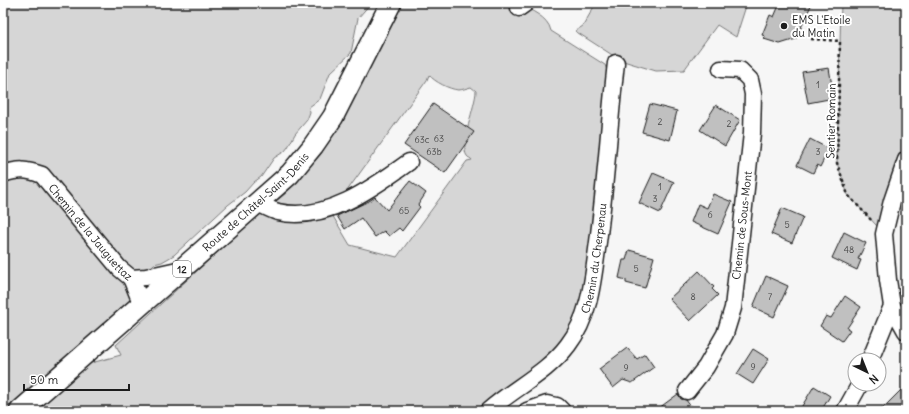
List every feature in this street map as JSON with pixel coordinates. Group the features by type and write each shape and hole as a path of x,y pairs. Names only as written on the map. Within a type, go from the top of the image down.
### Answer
{"main road":[{"name":"Route de Châtel-Saint-Denis","path":"20,411 290,174 313,146 332,117 391,3"}],"street":[{"name":"Chemin du Cherpenau","path":"488,411 548,366 568,346 580,324 590,296 598,244 616,63"},
{"name":"Chemin de Sous-Mont","path":"687,391 706,367 725,334 733,308 751,141 754,94 750,80 740,70 722,70"},
{"path":"906,160 892,201 884,234 892,306 906,331"},
{"path":"258,203 277,212 301,214 324,210 351,201 410,162"},
{"name":"Chemin de la Jauguettaz","path":"3,174 18,170 32,171 42,175 119,268 131,278 146,277 184,268"},
{"path":"131,278 142,305"},
{"path":"873,352 892,306"},
{"path":"844,411 855,392"},
{"path":"527,411 547,404 557,406 562,411"}],"path":[{"name":"Sentier Romain","path":"811,39 840,41 837,163 848,195 884,234"}],"shaded area":[{"path":"3,3 371,3 358,18 351,53 330,73 320,99 309,107 310,112 307,120 295,134 285,151 274,158 261,177 245,192 228,205 174,255 162,262 154,264 142,276 124,278 135,299 10,411 3,411"},
{"path":"403,3 519,3 538,14 546,21 551,31 605,65 609,76 594,224 580,312 568,336 553,354 483,411 30,411 91,363 121,355 116,345 257,216 285,194 321,154","holes":["429,75 438,83 454,89 460,90 471,87 476,91 465,143 465,151 467,156 472,160 467,161 397,257 350,245 331,213 427,80"]},
{"path":"596,3 747,3 736,37 717,25 684,70 656,71 620,60 575,31 583,26"},
{"path":"841,3 906,3 906,133 901,158 877,226 848,195 837,163"}],"building":[{"name":"EMS L'Etoile du Matin","path":"780,3 812,3 796,39 780,44 764,39 765,36 762,35 770,15 774,17"},
{"path":"829,68 834,98 808,103 802,72"},
{"path":"433,104 474,132 445,173 404,145"},
{"path":"650,104 677,111 670,140 642,132"},
{"path":"716,105 740,120 725,146 700,130"},
{"path":"810,139 829,149 820,167 817,165 813,173 797,165"},
{"path":"653,173 674,182 660,213 639,203"},
{"path":"410,181 426,193 418,205 420,207 402,231 399,228 389,236 384,231 375,237 361,218 345,229 337,216 375,197 387,210"},
{"path":"713,194 732,202 718,234 691,222 698,204 707,208"},
{"path":"782,208 803,217 792,243 771,234"},
{"path":"844,232 866,243 858,259 861,260 857,270 832,258"},
{"path":"629,250 654,257 645,288 626,283 626,280 619,278 623,260 626,260"},
{"path":"699,271 714,287 712,289 718,295 690,321 669,299"},
{"path":"766,276 788,286 774,317 753,307"},
{"path":"845,296 861,307 847,328 850,330 842,341 820,326 826,316 831,318"},
{"path":"627,348 637,359 645,354 654,367 632,383 623,380 613,388 599,369"},
{"path":"753,349 769,359 753,384 737,374"},
{"path":"906,385 906,411 880,411"},
{"path":"814,386 830,396 821,411 799,411"},
{"path":"678,394 681,399 686,400 694,411 655,411"}],"place":[{"name":"EMS L'Etoile du Matin","path":"784,26"}]}
